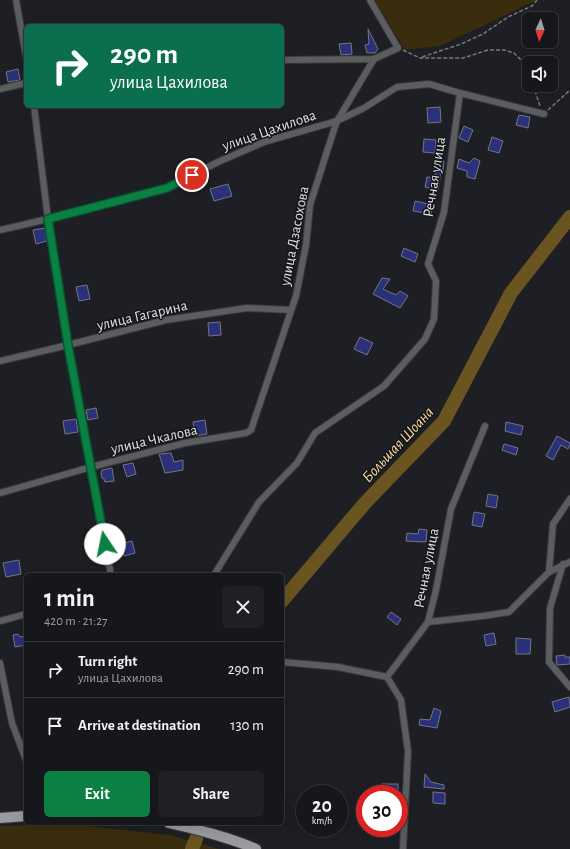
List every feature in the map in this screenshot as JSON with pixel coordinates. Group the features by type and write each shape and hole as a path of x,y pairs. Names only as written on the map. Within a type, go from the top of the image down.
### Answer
{"main road":[{"path":"0,818 24,816"},
{"path":"177,825 242,843 256,849"}],"street":[{"path":"16,0 24,45"},
{"path":"284,60 374,59 398,48 370,0"},
{"name":"улица Дзасохова","path":"246,433 254,426 296,296 306,245 310,204 338,121 374,59"},
{"path":"0,89 24,83"},
{"name":"улица Цахилова","path":"0,230 167,188 218,162 264,142 338,121 364,108 397,87 429,84 460,94 544,114"},
{"name":"Речная улица","path":"215,573 259,502 297,464 314,433 384,386 425,339 434,319 436,281 428,264 444,212 460,94"},
{"path":"34,108 48,219 68,345 111,573"},
{"name":"улица Гагарина","path":"0,361 166,320 247,308 291,310"},
{"name":"Речная улица","path":"387,677 428,622 436,590 450,509 486,426"},
{"name":"улица Чкалова","path":"0,493 91,467 185,443 246,433"},
{"path":"549,572 553,524 570,499"},
{"path":"428,622 510,612 549,572 563,564 570,562"},
{"path":"563,564 550,608 549,662 570,687"},
{"path":"0,621 24,615"},
{"path":"284,662 338,667 387,677 400,700 408,751 403,849"},
{"path":"0,663 12,723 24,755"}],"path":[{"path":"420,58 461,44 483,34 508,17 532,6 537,0"},
{"path":"398,48 420,58 463,58 488,50 504,50 514,53 522,61"},
{"path":"536,92 544,114 570,90"}],"shaded area":[{"path":"375,0 537,0 440,46 405,50"},
{"path":"79,825 170,835 219,849 0,849 0,826"}],"building":[{"path":"368,29 378,49 375,53 367,53 365,45 369,44"},
{"path":"351,43 352,54 341,55 339,44"},
{"path":"18,69 20,80 8,82 6,72"},
{"path":"440,107 441,122 428,123 427,108"},
{"path":"519,115 530,117 528,128 516,125"},
{"path":"464,126 473,130 468,142 459,138"},
{"path":"492,137 503,141 499,153 488,150"},
{"path":"424,139 436,140 435,153 423,152"},
{"path":"474,158 480,161 475,179 467,177 467,171 457,168 459,159 469,163"},
{"path":"436,160 444,161 443,172 441,172 438,190 425,187 427,177 435,178"},
{"path":"228,184 232,196 214,201 210,189"},
{"path":"415,201 433,205 431,214 413,211"},
{"path":"45,228 47,241 36,244 33,230"},
{"path":"404,248 418,254 415,262 401,256"},
{"path":"382,278 390,279 383,289 396,295 400,291 408,296 400,308 373,294"},
{"path":"87,285 90,299 79,301 76,287"},
{"path":"220,322 221,335 209,336 208,323"},
{"path":"360,337 373,343 367,355 354,349"},
{"path":"96,408 98,418 88,420 86,410"},
{"path":"76,419 78,432 65,434 63,421"},
{"path":"205,420 207,434 195,436 193,422"},
{"path":"506,422 523,426 521,435 505,431"},
{"path":"557,436 570,443 570,445 568,449 561,445 553,460 546,456"},
{"path":"504,444 518,448 516,455 502,450"},
{"path":"171,453 174,462 183,460 183,470 165,473 159,454"},
{"path":"133,463 136,474 127,477 123,465"},
{"path":"112,468 114,481 105,482 102,478 102,470"},
{"path":"488,494 498,496 496,508 486,506"},
{"path":"474,512 485,514 482,527 472,525"},
{"path":"419,529 427,530 426,542 406,541 407,533 418,534"},
{"path":"132,541 135,553 124,556 121,544"},
{"path":"19,560 21,574 6,577 3,563"},
{"path":"391,612 401,619 397,625 387,617"},
{"path":"494,633 496,644 486,646 484,635"},
{"path":"18,634 20,637 24,636 24,645 15,647 13,635"},
{"path":"516,638 531,639 530,654 516,654"},
{"path":"565,655 565,657 570,657 570,664 557,665 556,656"},
{"path":"569,697 570,707 555,712 552,702"},
{"path":"434,708 441,711 437,728 419,725 420,719 430,720"},
{"path":"425,774 431,782 444,785 444,789 424,787"},
{"path":"382,784 398,784 398,785"},
{"path":"433,792 445,793 445,804 433,803"}],"waterway":[{"name":"Большая Шоана","path":"284,599 365,503 444,421 511,293 570,217"},
{"path":"192,849 196,839"}],"route":[{"path":"105,544 68,345 48,219 167,188 192,175"}]}
